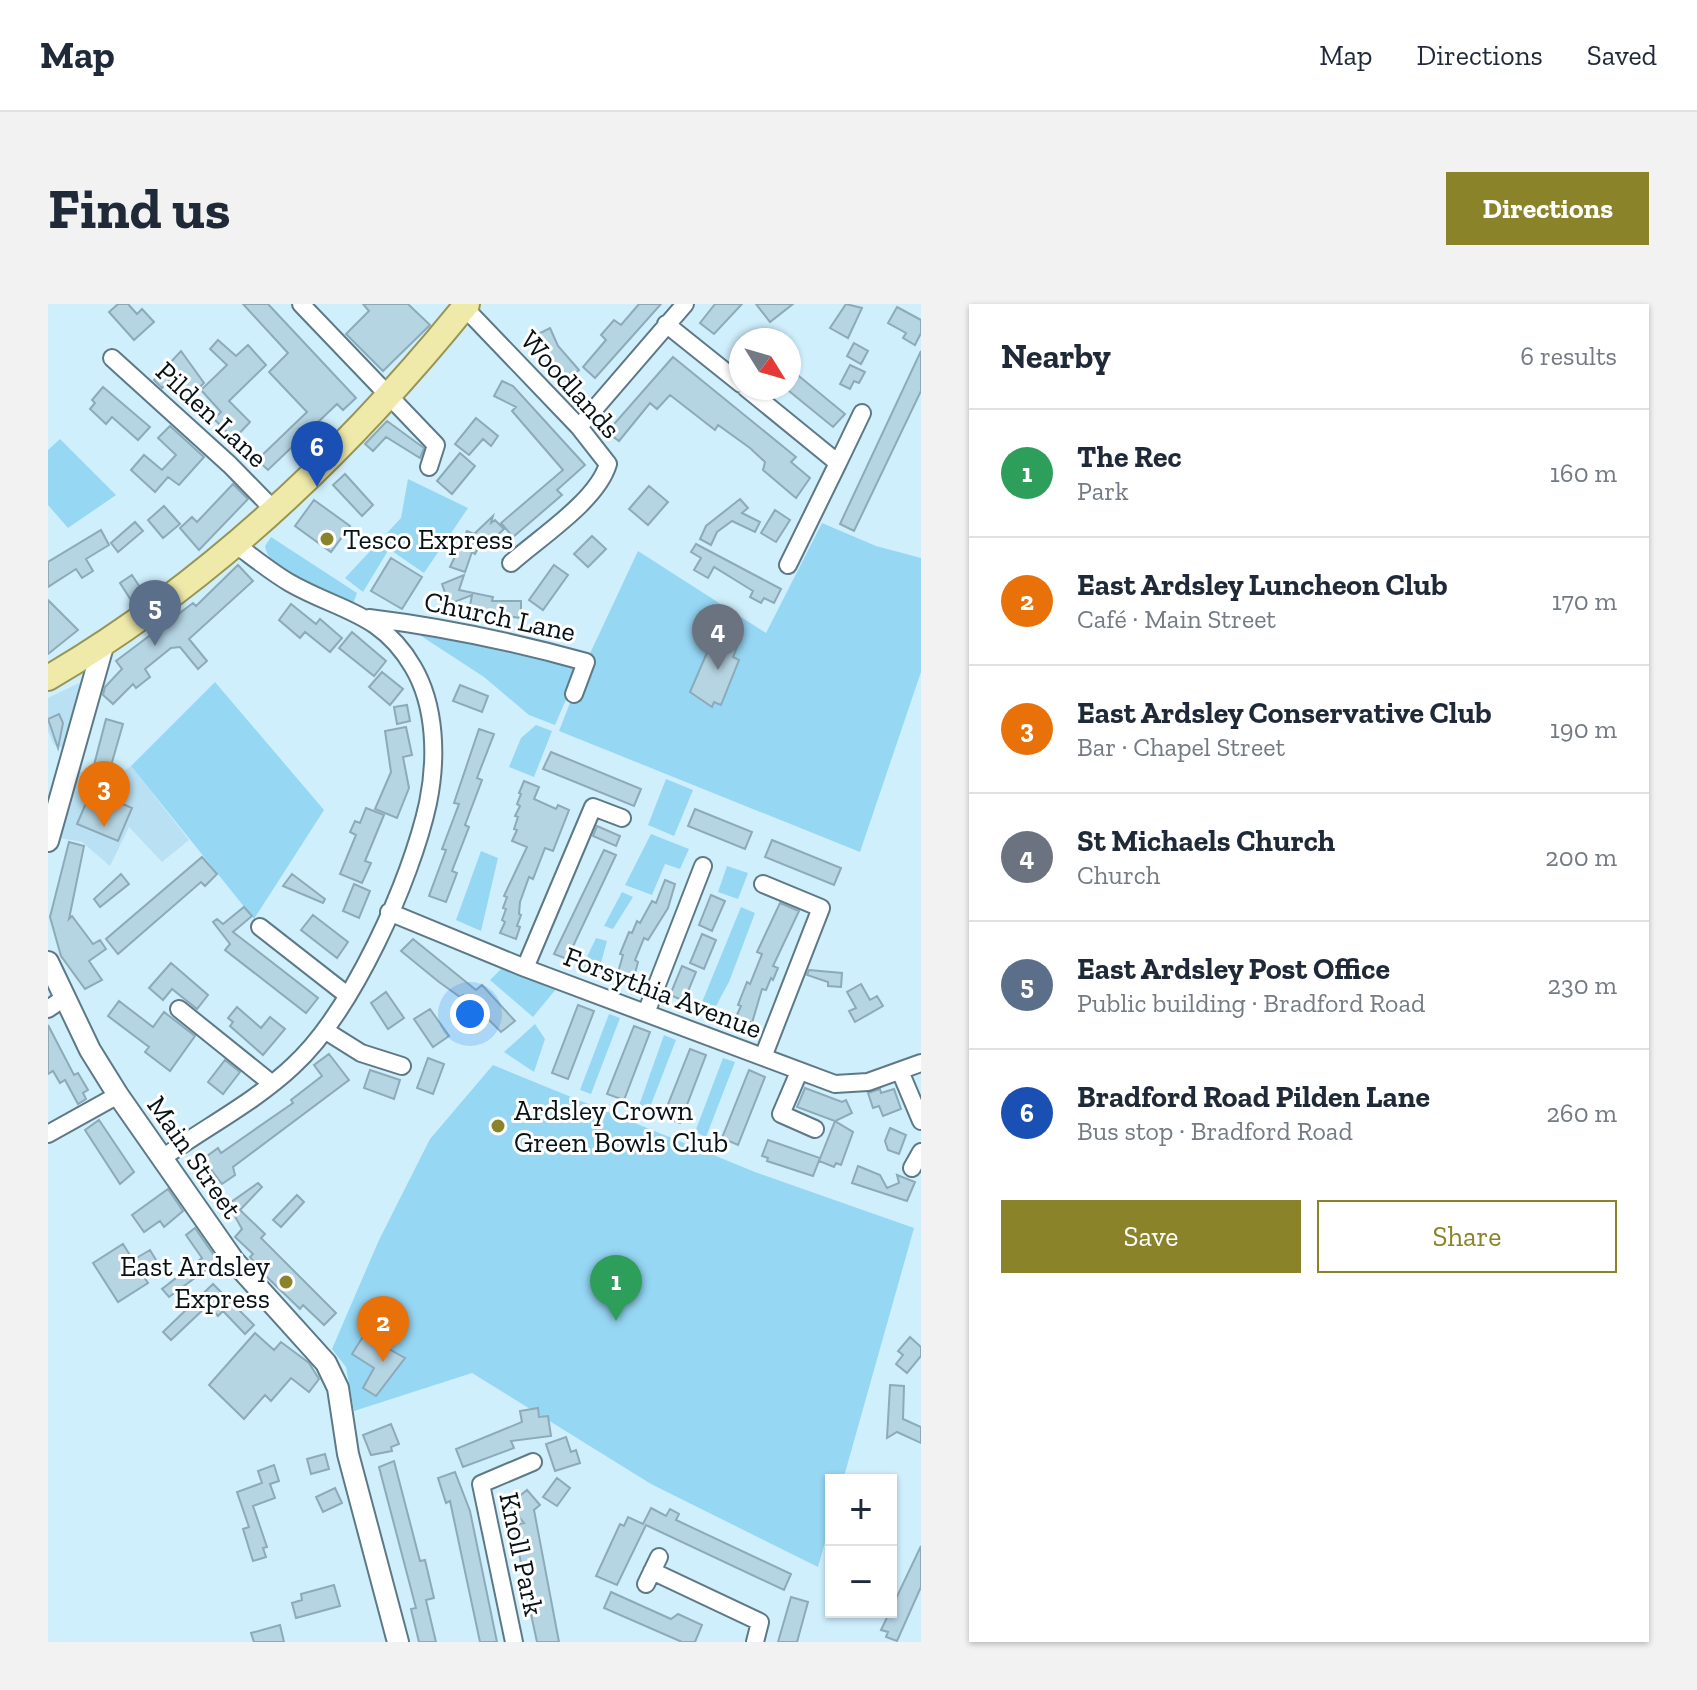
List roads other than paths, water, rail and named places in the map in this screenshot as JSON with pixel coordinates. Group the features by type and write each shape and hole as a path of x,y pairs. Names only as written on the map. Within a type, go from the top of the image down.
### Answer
{"main road":[{"path":"48,678 103,646 274,510 390,397 466,306"}],"street":[{"path":"301,304 436,445 429,467"},
{"path":"579,427 685,304"},
{"name":"Woodlands","path":"466,306 579,427 608,464 604,476 586,498 511,563"},
{"path":"666,324 729,375"},
{"name":"Pilden Lane","path":"112,358 224,458 274,510"},
{"path":"760,400 838,463"},
{"path":"788,565 862,413"},
{"path":"164,1157 292,1067 326,1031 389,912 428,801 433,733 427,702 413,667 369,618 291,583 235,544"},
{"name":"Church Lane","path":"369,618 432,625 498,638 586,662 574,694"},
{"path":"48,841 103,646"},
{"path":"525,968 593,807 622,818"},
{"path":"646,1013 703,866"},
{"path":"763,884 821,908 763,1057"},
{"name":"Forsythia Avenue","path":"389,912 525,968 835,1084 850,1085 921,1063"},
{"path":"272,931 347,995"},
{"name":"Main Street","path":"48,962 56,1004 118,1095 234,1261 326,1363 338,1388 348,1454 398,1642"},
{"path":"179,1009 271,1083"},
{"path":"326,1031 361,1053 402,1066"},
{"path":"900,1071 921,1121"},
{"path":"799,1072 781,1114 815,1129"},
{"path":"48,1134 118,1095"},
{"path":"912,1168 921,1152"},
{"name":"Knoll Park","path":"514,1642 481,1484 533,1462"},
{"path":"652,1570 760,1622 755,1642"}],"place":[{"name":"Bradford Road Pilden Lane","path":"317,487"},
{"name":"Tesco Express","path":"327,539"},
{"name":"East Ardsley Post Office","path":"155,646"},
{"name":"St Michaels Church","path":"718,670"},
{"name":"East Ardsley Conservative Club","path":"104,827"},
{"name":"Ardsley Crown Green Bowls Club","path":"498,1126"},
{"name":"East Ardsley Express","path":"286,1282"},
{"name":"The Rec","path":"616,1321"},
{"name":"East Ardsley Luncheon Club","path":"383,1362"}]}
